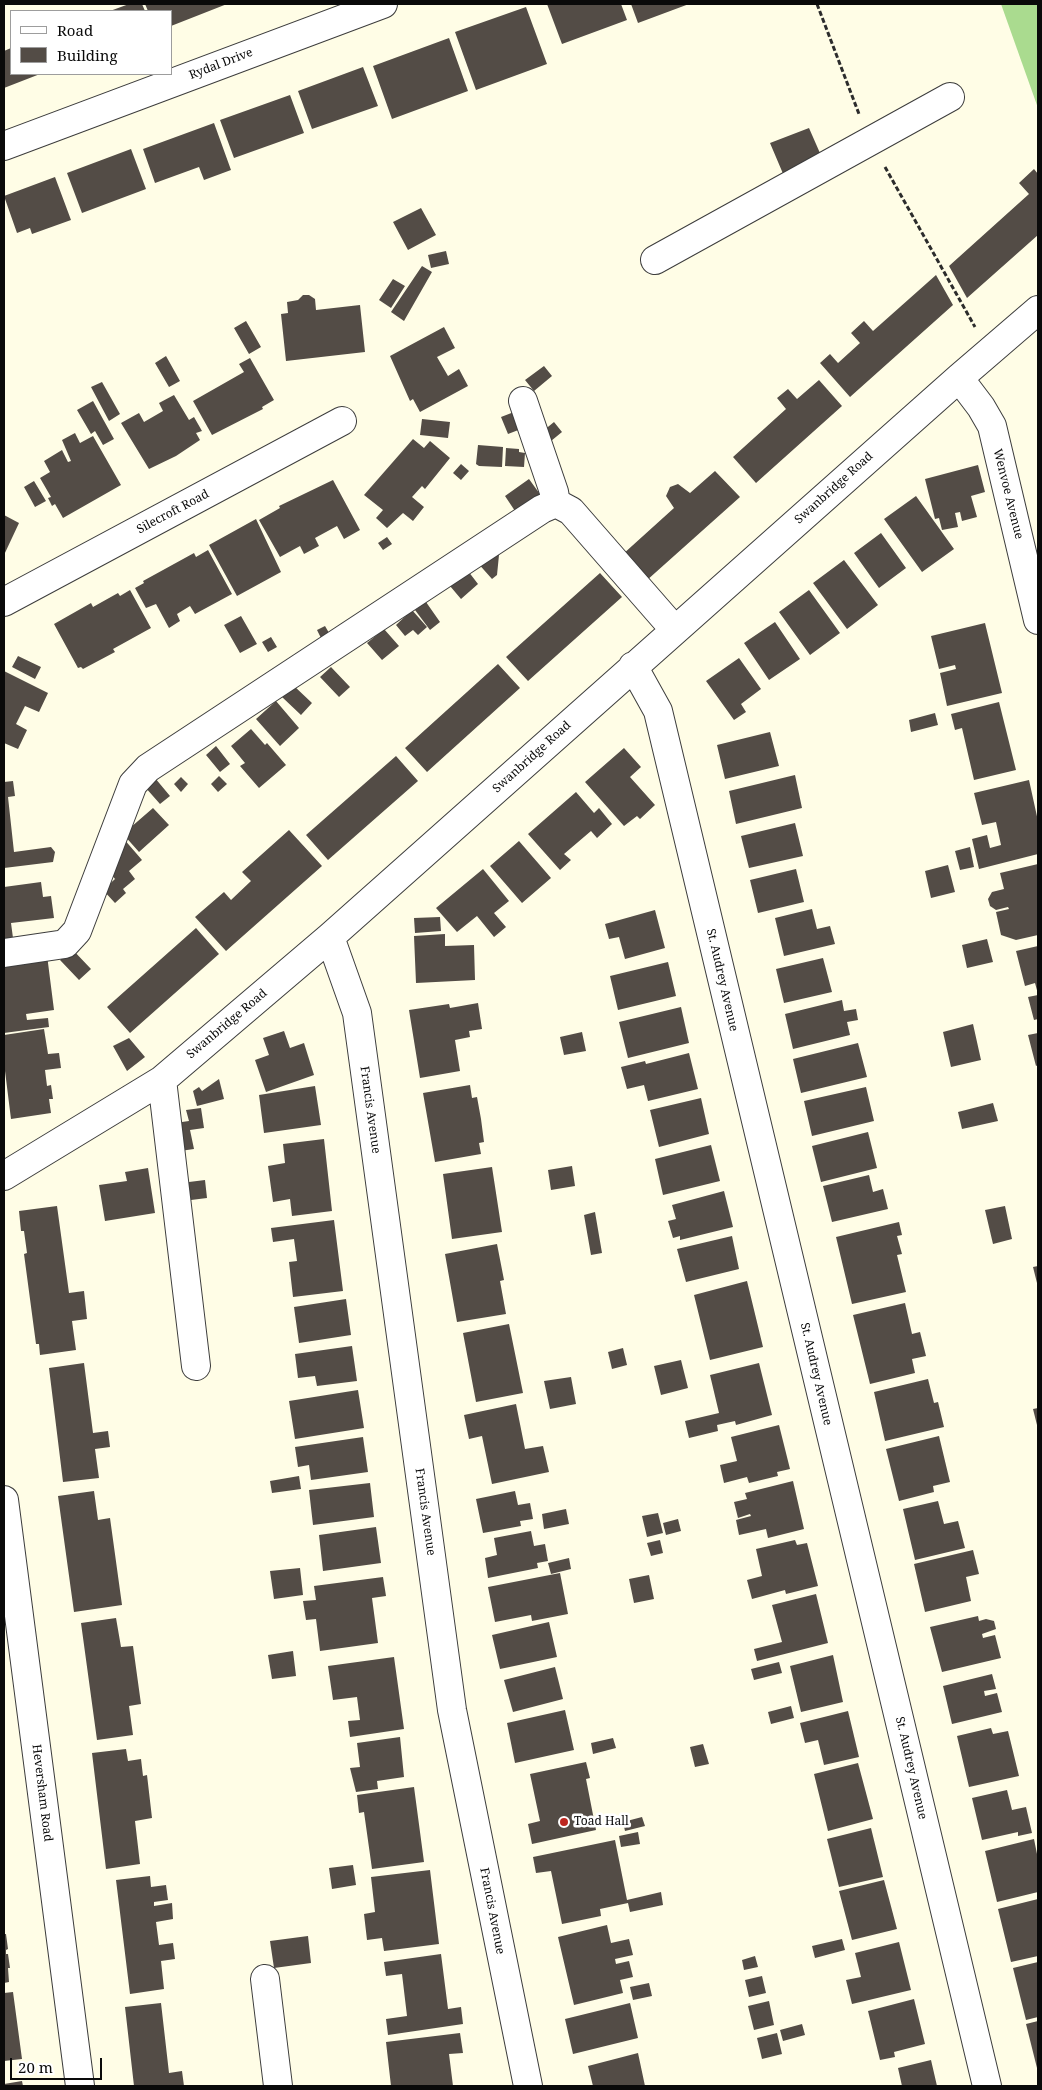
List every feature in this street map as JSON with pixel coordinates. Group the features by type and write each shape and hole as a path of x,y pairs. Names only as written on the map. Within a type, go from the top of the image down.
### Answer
{"street":[{"name":"Rydal Drive","path":"4,146 383,4"},
{"path":"655,260 950,97"},
{"name":"Swanbridge Road","path":"4,1176 162,1080 330,937 674,629 1038,310"},
{"name":"Wenvoe Avenue","path":"959,378 981,407 992,426 1038,620"},
{"path":"523,401 556,503"},
{"name":"Silecroft Road","path":"4,602 342,421"},
{"path":"556,503 571,511 674,629"},
{"path":"4,953 65,944 77,931 134,784 148,768 542,509 556,503"},
{"name":"St. Audrey Avenue","path":"633,666 658,711 987,2086"},
{"name":"Francis Avenue","path":"330,937 357,1013 452,1710 528,2086"},
{"path":"162,1080 196,1366"},
{"name":"Heversham Road","path":"4,1500 80,2086"},
{"path":"265,1979 278,2086"}],"path":[{"path":"817,4 870,140 989,351"}],"green space":[{"path":"1001,4 1038,4 1038,108"}],"building":[{"path":"129,4 142,4 145,10 113,10"},
{"path":"145,4 227,4 172,26 172,10 148,10"},
{"path":"547,4 621,4 627,20 562,44"},
{"path":"631,4 689,4 638,23"},
{"path":"526,7 547,64 476,90 455,32"},
{"path":"449,38 468,91 392,119 373,66"},
{"path":"10,48 10,75 37,75 4,88 4,51"},
{"path":"363,67 378,106 312,129 298,91"},
{"path":"290,95 304,133 234,158 220,120"},
{"path":"214,123 231,170 204,180 199,167 155,183 143,149"},
{"path":"809,128 823,160 784,176 770,143"},
{"path":"131,149 146,189 82,213 67,173"},
{"path":"1034,169 1038,174 1038,235 967,298 949,266 1029,194 1019,183"},
{"path":"55,177 71,220 32,234 30,228 17,233 4,196"},
{"path":"421,208 436,235 408,250 393,222"},
{"path":"446,251 449,264 431,268 428,255"},
{"path":"422,266 432,272 404,321 391,312"},
{"path":"936,275 953,305 850,397 820,363 830,354 838,363 860,343 851,333 864,321 873,331"},
{"path":"393,279 405,286 391,308 379,300"},
{"path":"303,295 309,295 315,299 316,310 360,305 365,352 286,361 281,314 288,313 287,302 298,300"},
{"path":"246,321 261,347 249,354 234,328"},
{"path":"444,327 455,348 437,357 448,376 459,369 468,386 420,412 413,399 410,401 390,356"},
{"path":"166,356 180,381 169,387 155,363"},
{"path":"250,358 274,400 262,407 263,409 212,435 193,401 244,372 239,364"},
{"path":"544,366 552,376 534,391 525,380"},
{"path":"819,380 842,406 756,483 733,457 786,409 777,398 788,389 797,399"},
{"path":"102,382 120,414 109,421 91,387"},
{"path":"174,395 189,420 194,417 202,431 196,433 200,440 176,456 149,469 121,423 139,413 144,422 163,411 159,403"},
{"path":"93,401 114,439 103,445 95,431 91,434 77,410"},
{"path":"514,412 521,429 508,434 501,417"},
{"path":"422,419 450,422 448,438 420,435"},
{"path":"554,422 562,432 551,441 543,431"},
{"path":"75,433 80,443 93,436 121,485 63,518 55,504 52,506 48,498 51,497 40,478 50,472 44,461 62,450 68,462 71,461 62,440"},
{"path":"413,439 424,448 430,441 450,458 425,489 422,486 412,497 424,507 413,521 403,513 387,528 376,518 383,510 364,495"},
{"path":"478,445 503,447 502,467 479,466 476,464"},
{"path":"506,448 519,449 519,452 525,453 524,467 505,466"},
{"path":"461,464 469,471 461,480 453,473"},
{"path":"978,465 985,492 971,496 977,517 962,521 960,512 955,513 958,527 942,530 939,518 935,519 925,479"},
{"path":"715,471 740,497 646,581 622,555 674,508 666,496 670,487 678,484 690,493"},
{"path":"529,479 542,497 517,514 505,496"},
{"path":"333,480 360,530 344,539 337,526 315,538 319,546 304,554 300,546 280,557 259,520 280,508 279,506"},
{"path":"34,481 46,501 35,507 24,487"},
{"path":"916,496 954,549 922,572 884,519"},
{"path":"4,515 19,523 4,555"},
{"path":"256,519 281,572 237,596 209,545"},
{"path":"881,533 906,568 879,588 854,553"},
{"path":"387,537 392,544 383,550 378,543"},
{"path":"208,550 232,594 195,614 190,606 177,614 180,621 169,628 156,604 146,608 135,588 144,583 143,581 194,553 196,557"},
{"path":"488,552 499,555 497,575 492,579 476,561"},
{"path":"844,560 878,605 847,629 813,583"},
{"path":"468,571 478,584 461,599 450,586"},
{"path":"600,573 622,597 528,681 506,657"},
{"path":"130,590 151,628 113,649 115,652 83,669 81,667 78,668 54,624 91,603 93,607 118,593 120,596"},
{"path":"809,590 840,633 810,655 779,612"},
{"path":"426,602 440,622 430,630 415,610"},
{"path":"412,610 427,627 418,635 413,630 405,636 396,625"},
{"path":"241,616 257,644 240,653 224,625"},
{"path":"775,622 800,659 769,680 744,643"},
{"path":"985,623 1002,693 947,706 940,673 956,669 955,665 939,669 931,636"},
{"path":"325,626 332,638 323,642 317,630"},
{"path":"384,629 399,646 382,660 367,643"},
{"path":"271,637 277,647 268,652 262,642"},
{"path":"18,656 41,667 35,679 12,667"},
{"path":"739,658 761,689 741,704 746,712 734,720 706,681"},
{"path":"498,664 520,688 427,772 405,748"},
{"path":"331,667 350,687 339,697 320,677"},
{"path":"4,671 48,693 39,712 25,706 16,724 27,730 18,749 4,743"},
{"path":"293,685 312,703 301,715 282,697"},
{"path":"276,701 299,728 280,746 256,719"},
{"path":"999,702 1016,770 974,780 962,728 955,730 951,714"},
{"path":"935,713 938,725 911,732 909,720"},
{"path":"251,729 265,745 267,743 286,765 259,788 240,766 245,763 231,746"},
{"path":"770,732 779,766 725,779 717,745"},
{"path":"216,746 230,764 220,772 206,755"},
{"path":"624,748 641,767 630,777 655,805 640,819 637,816 624,826 585,782"},
{"path":"396,756 418,781 328,860 306,835"},
{"path":"795,775 802,808 736,824 729,791"},
{"path":"219,776 227,784 218,792 211,784"},
{"path":"181,777 188,784 181,792 174,784"},
{"path":"155,778 170,796 160,804 145,787"},
{"path":"1029,780 1038,821 1038,854 979,869 972,839 987,835 990,848 1001,845 996,822 982,825 974,793"},
{"path":"13,781 15,796 8,797 14,852 51,847 55,852 53,862 4,868 4,782"},
{"path":"576,792 594,813 599,808 612,824 597,838 591,831 564,854 571,860 560,870 528,834"},
{"path":"153,808 169,825 139,852 123,834"},
{"path":"795,823 803,856 749,868 741,836"},
{"path":"289,830 322,866 226,951 195,917 224,892 231,900 251,881 242,872"},
{"path":"123,838 142,860 129,871 135,879 123,889 126,893 115,903 103,890 115,879 111,874"},
{"path":"519,841 551,878 522,903 490,866"},
{"path":"970,847 974,867 960,870 955,851"},
{"path":"1038,864 1038,935 1016,940 1001,935 996,912 1009,909 1008,907 996,910 990,906 988,899 992,892 1004,889 1000,873"},
{"path":"948,865 955,892 931,898 925,871"},
{"path":"483,869 509,901 494,913 506,927 494,937 477,916 457,932 436,908"},
{"path":"796,869 804,902 758,913 750,880"},
{"path":"41,882 43,897 51,896 54,918 11,923 13,938 4,940 4,887"},
{"path":"812,909 817,929 830,926 835,944 784,956 775,918"},
{"path":"655,910 665,948 625,959 619,937 609,939 605,924"},
{"path":"440,917 441,931 415,933 414,918"},
{"path":"196,928 219,954 130,1033 107,1007"},
{"path":"445,934 445,946 474,945 475,980 416,983 414,936"},
{"path":"987,939 993,962 967,968 962,945"},
{"path":"1038,946 1038,994 1035,983 1025,986 1016,951"},
{"path":"72,949 91,969 79,980 60,960"},
{"path":"47,955 54,1010 26,1014 27,1020 48,1018 49,1027 4,1033 4,961"},
{"path":"823,958 832,992 784,1003 776,969"},
{"path":"668,962 676,996 618,1010 610,976"},
{"path":"1038,995 1038,1019 1034,1020 1028,997"},
{"path":"842,1000 844,1011 856,1009 858,1020 847,1022 850,1035 793,1049 785,1014"},
{"path":"478,1003 482,1029 469,1031 470,1037 455,1040 460,1071 420,1078 409,1010 449,1004 450,1008"},
{"path":"681,1007 689,1043 628,1058 619,1022"},
{"path":"973,1024 981,1060 951,1067 943,1032"},
{"path":"44,1029 48,1054 59,1053 61,1068 45,1070 47,1086 51,1085 53,1099 49,1099 51,1113 11,1119 4,1063 4,1035"},
{"path":"284,1031 290,1048 304,1043 314,1075 266,1092 255,1060 269,1055 263,1038"},
{"path":"582,1032 586,1051 564,1055 560,1037"},
{"path":"1038,1033 1038,1065 1036,1066 1028,1035"},
{"path":"129,1038 145,1057 127,1071 113,1046"},
{"path":"858,1043 867,1077 801,1093 793,1059"},
{"path":"689,1053 698,1089 648,1101 644,1085 627,1089 621,1067 645,1061 646,1064"},
{"path":"219,1079 224,1099 197,1106 193,1091 199,1087 202,1091"},
{"path":"470,1085 472,1098 477,1097 481,1119 484,1142 479,1143 481,1154 435,1162 423,1093"},
{"path":"315,1086 321,1125 264,1133 259,1095"},
{"path":"866,1087 874,1121 812,1136 804,1101"},
{"path":"701,1098 709,1134 659,1147 650,1110"},
{"path":"993,1103 998,1121 962,1129 958,1112"},
{"path":"201,1108 204,1128 190,1130 194,1149 180,1151 175,1123 189,1121 186,1110"},
{"path":"868,1132 877,1168 821,1182 812,1146"},
{"path":"324,1139 332,1211 292,1216 290,1199 273,1202 268,1166 285,1163 283,1144"},
{"path":"711,1145 720,1181 663,1195 655,1159"},
{"path":"572,1166 575,1186 551,1190 548,1170"},
{"path":"492,1167 502,1232 452,1239 443,1174"},
{"path":"148,1168 155,1213 105,1221 99,1185 127,1181 125,1172"},
{"path":"869,1175 873,1192 883,1189 888,1209 832,1222 823,1186"},
{"path":"205,1180 207,1198 183,1201 181,1183"},
{"path":"724,1191 733,1227 680,1240 680,1236 673,1238 668,1221 676,1219 672,1205"},
{"path":"57,1206 69,1293 84,1291 87,1319 72,1321 76,1350 40,1355 39,1344 36,1344 24,1254 27,1253 24,1231 21,1231 19,1211"},
{"path":"1005,1206 1012,1239 993,1244 985,1210"},
{"path":"595,1212 602,1253 591,1255 584,1215"},
{"path":"334,1220 343,1291 293,1297 289,1262 297,1261 294,1239 273,1242 271,1228"},
{"path":"899,1222 902,1235 897,1236 902,1254 897,1255 906,1292 852,1304 836,1237"},
{"path":"732,1236 739,1269 686,1282 677,1249"},
{"path":"497,1244 504,1280 500,1281 506,1314 457,1322 445,1254"},
{"path":"1038,1266 1038,1287 1033,1267"},
{"path":"747,1281 763,1347 710,1360 694,1295"},
{"path":"346,1299 351,1335 299,1343 294,1307"},
{"path":"905,1303 912,1334 920,1332 926,1356 912,1359 915,1373 870,1384 853,1315"},
{"path":"509,1324 523,1393 476,1402 463,1333"},
{"path":"352,1346 357,1381 317,1386 315,1376 298,1378 295,1354"},
{"path":"623,1348 627,1365 612,1369 608,1352"},
{"path":"681,1360 688,1388 661,1395 654,1366"},
{"path":"84,1363 93,1433 108,1431 110,1447 95,1449 99,1478 63,1482 49,1368"},
{"path":"759,1363 772,1415 736,1425 735,1421 717,1425 718,1431 689,1438 685,1421 719,1413 710,1375"},
{"path":"571,1377 576,1404 550,1409 544,1381"},
{"path":"928,1379 934,1403 938,1402 944,1427 885,1441 874,1392"},
{"path":"358,1390 364,1428 295,1439 289,1401"},
{"path":"516,1404 525,1449 543,1446 549,1472 492,1484 482,1436 469,1439 464,1415"},
{"path":"1038,1408 1038,1429 1033,1409"},
{"path":"779,1425 790,1469 777,1472 778,1476 749,1483 747,1477 724,1483 720,1465 737,1461 731,1437"},
{"path":"939,1436 950,1482 933,1486 934,1492 899,1501 886,1449"},
{"path":"363,1437 368,1472 311,1480 309,1465 298,1467 295,1447"},
{"path":"299,1476 301,1489 272,1493 270,1481"},
{"path":"793,1481 804,1529 768,1538 766,1529 739,1535 736,1520 751,1516 750,1514 738,1518 734,1502 747,1499 745,1493"},
{"path":"370,1483 374,1517 313,1525 309,1490"},
{"path":"94,1491 98,1520 110,1518 122,1605 74,1612 58,1496"},
{"path":"515,1491 518,1505 530,1503 533,1519 520,1521 521,1526 483,1533 476,1499"},
{"path":"938,1501 944,1524 958,1521 965,1548 915,1560 903,1509"},
{"path":"566,1509 569,1524 544,1529 542,1514"},
{"path":"658,1513 663,1533 647,1537 642,1516"},
{"path":"678,1519 681,1531 666,1535 663,1523"},
{"path":"376,1527 381,1563 323,1571 319,1535"},
{"path":"531,1531 534,1546 545,1544 548,1561 537,1563 538,1568 488,1578 485,1558 497,1555 494,1538"},
{"path":"660,1540 663,1553 651,1556 647,1543"},
{"path":"795,1540 797,1545 807,1543 818,1586 786,1594 785,1590 752,1599 747,1580 762,1576 756,1549"},
{"path":"973,1550 979,1574 966,1577 971,1601 925,1612 914,1564"},
{"path":"569,1558 571,1569 551,1574 548,1563"},
{"path":"300,1568 303,1595 274,1599 270,1571"},
{"path":"560,1573 568,1614 532,1621 531,1615 495,1622 488,1587"},
{"path":"649,1575 654,1599 634,1603 629,1579"},
{"path":"383,1577 386,1596 372,1598 378,1643 320,1651 316,1619 306,1620 303,1601 316,1600 314,1586"},
{"path":"816,1594 828,1643 757,1661 754,1649 782,1642 772,1605"},
{"path":"978,1616 979,1621 986,1619 994,1621 996,1629 982,1634 983,1638 995,1635 1001,1658 942,1672 930,1627"},
{"path":"116,1618 121,1647 133,1646 141,1704 129,1706 133,1735 97,1740 81,1623"},
{"path":"549,1622 557,1657 500,1669 492,1635"},
{"path":"293,1651 296,1676 272,1679 268,1655"},
{"path":"833,1655 843,1702 801,1712 790,1666"},
{"path":"394,1657 404,1729 350,1737 348,1721 360,1720 357,1697 333,1700 328,1666"},
{"path":"779,1662 782,1673 754,1680 751,1669"},
{"path":"555,1667 563,1699 513,1712 504,1680"},
{"path":"992,1674 996,1689 984,1691 985,1696 997,1693 1002,1712 952,1724 943,1686"},
{"path":"791,1706 794,1718 771,1724 768,1712"},
{"path":"565,1710 574,1750 515,1763 507,1723"},
{"path":"848,1711 859,1757 824,1765 818,1740 805,1743 800,1723"},
{"path":"991,1728 993,1734 1008,1731 1019,1776 969,1787 957,1736"},
{"path":"400,1737 404,1777 377,1781 378,1789 356,1792 350,1768 360,1767 357,1743"},
{"path":"613,1738 616,1748 593,1754 591,1743"},
{"path":"703,1744 709,1764 695,1767 690,1747"},
{"path":"126,1749 128,1761 141,1759 143,1776 147,1775 152,1818 135,1821 140,1864 106,1869 92,1753"},
{"path":"586,1762 590,1778 586,1779 596,1830 532,1844 528,1824 540,1821 530,1774"},
{"path":"858,1763 873,1819 828,1831 814,1774"},
{"path":"414,1787 424,1862 372,1869 364,1812 359,1813 357,1795"},
{"path":"1007,1790 1012,1810 1026,1807 1032,1833 1018,1836 1018,1832 982,1840 972,1798"},
{"path":"642,1817 645,1826 625,1831 623,1822"},
{"path":"871,1828 883,1877 839,1887 827,1839"},
{"path":"638,1832 640,1844 621,1847 619,1836"},
{"path":"1034,1839 1038,1859 1038,1892 997,1902 985,1851"},
{"path":"615,1840 627,1900 661,1892 663,1905 630,1912 628,1903 600,1909 601,1916 562,1924 551,1871 536,1873 533,1857"},
{"path":"353,1865 356,1885 332,1889 329,1868"},
{"path":"430,1870 439,1944 384,1951 382,1938 367,1940 364,1914 375,1912 371,1877"},
{"path":"150,1876 151,1887 166,1885 168,1900 154,1902 154,1906 172,1903 173,1919 156,1922 159,1945 173,1943 175,1959 161,1961 164,1989 130,1994 116,1880"},
{"path":"884,1880 897,1929 852,1940 839,1891"},
{"path":"1038,1899 1038,1956 1011,1962 998,1909"},
{"path":"607,1925 611,1943 629,1939 633,1955 615,1959 616,1964 629,1961 633,1977 620,1980 623,1993 574,2005 558,1937"},
{"path":"4,1934 6,1934 8,1949 6,1954 8,1954 10,1968 8,1968 9,1982 4,1983"},
{"path":"308,1936 311,1963 274,1968 270,1941"},
{"path":"842,1939 845,1950 815,1958 812,1946"},
{"path":"899,1942 911,1990 852,2004 846,1980 861,1977 855,1953"},
{"path":"441,1954 448,2009 461,2007 463,2024 388,2035 386,2019 407,2016 402,1974 386,1976 384,1962"},
{"path":"755,1956 758,1967 744,1970 742,1960"},
{"path":"1038,1962 1038,2017 1026,2020 1013,1968"},
{"path":"762,1976 766,1993 749,1997 745,1980"},
{"path":"649,1983 652,1996 633,2000 630,1987"},
{"path":"13,1992 22,2059 4,2061 4,1993"},
{"path":"914,1999 925,2044 894,2052 895,2057 880,2060 868,2011"},
{"path":"769,2001 774,2025 754,2030 748,2006"},
{"path":"161,2003 169,2073 182,2071 184,2086 134,2086 125,2007"},
{"path":"630,2003 638,2038 573,2054 565,2019"},
{"path":"1038,2021 1038,2072 1026,2024"},
{"path":"802,2024 805,2035 783,2041 780,2030"},
{"path":"460,2033 463,2053 449,2054 453,2086 391,2086 386,2042"},
{"path":"777,2033 782,2054 762,2059 757,2038"},
{"path":"638,2053 645,2086 593,2086 588,2066"},
{"path":"931,2060 937,2086 902,2086 898,2068"},
{"path":"22,2081 23,2086 4,2086 4,2084"}],"place":[{"name":"Toad Hall","path":"564,1822"}]}
